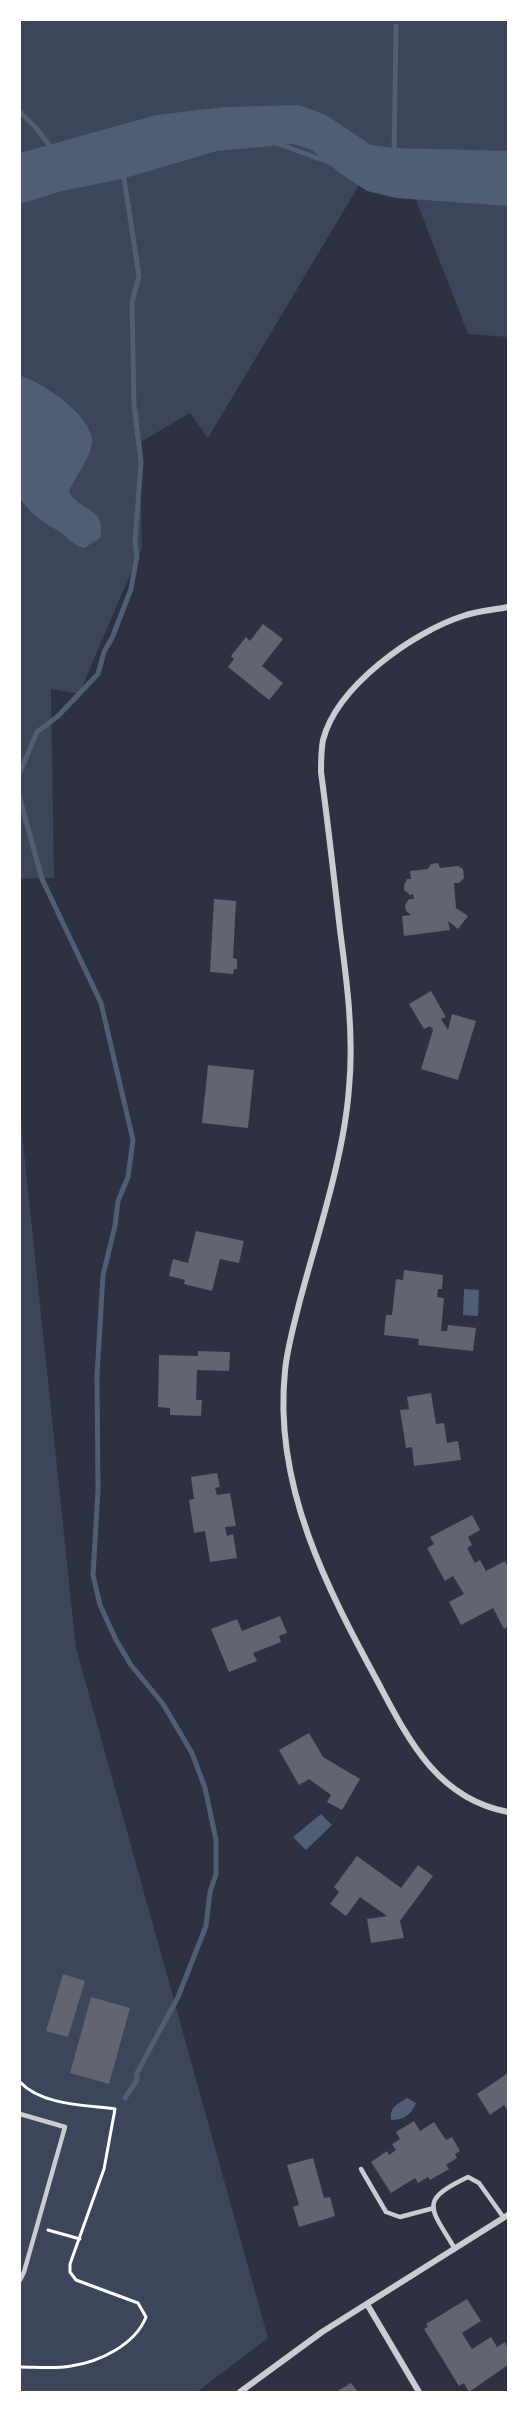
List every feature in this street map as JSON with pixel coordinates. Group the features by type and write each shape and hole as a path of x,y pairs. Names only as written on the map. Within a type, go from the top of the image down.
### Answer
{"street":[{"path":"508,607 462,616 430,630 399,650 359,682 331,719 323,740 321,772 350,1007 349,1089 336,1162 298,1308 285,1369 283,1411 286,1453 294,1495 314,1554 338,1608 410,1741 440,1777 463,1795 480,1804 508,1812"},
{"path":"240,2392 322,2332 506,2217"},
{"path":"367,2304 419,2392"}],"lane":[{"path":"20,2114 65,2127 20,2280"},
{"path":"361,2169 386,2212 400,2217 434,2208"},
{"path":"455,2249 434,2213 433,2202 439,2193 468,2178 479,2183 506,2217"}],"path":[{"path":"20,2082 29,2091 59,2101 115,2109 104,2169 69,2264 70,2272 75,2280 138,2303 146,2317 143,2326 125,2343 103,2358 70,2367 20,2367"},
{"path":"46,2229 80,2239"}],"shaded area":[{"path":"20,20 508,20 508,337 468,334 416,200 361,182 208,438 190,413 139,443 142,547 79,694 51,689 54,878 20,879"},
{"path":"299,105 326,115 371,145 395,148 508,151 508,206 396,198 367,191 341,174 312,150 293,144 217,151 122,179 62,191 20,204 20,153 156,115 225,107"},
{"path":"20,376 41,385 65,401 84,421 90,432 92,441 89,454 69,492 100,521 100,538 84,548 37,517 20,498"},
{"path":"20,1114 76,1648 268,2338 197,2392 20,2392"},
{"path":"464,1289 479,1290 478,1316 463,1315"},
{"path":"321,1814 332,1825 306,1850 293,1837"},
{"path":"407,2098 416,2103 412,2111 403,2118 391,2120 393,2109"}],"building":[{"path":"263,624 283,639 262,666 283,683 269,700 228,667 234,659 231,656 246,637 250,641"},
{"path":"438,863 440,868 458,866 463,869 464,878 459,883 454,883 456,908 468,916 458,929 448,921 450,930 404,936 402,916 411,915 406,911 405,905 409,899 414,899 413,894 410,895 404,890 407,879 411,879 410,871 428,869 431,864"},
{"path":"214,899 236,901 233,958 237,959 237,969 234,969 233,974 210,972"},
{"path":"431,991 446,1017 441,1019 448,1030 452,1014 476,1021 458,1080 421,1069 433,1030 430,1026 424,1029 409,1004"},
{"path":"208,1065 254,1070 248,1128 202,1123"},
{"path":"196,1231 244,1241 239,1263 220,1259 212,1291 184,1284 185,1280 169,1276 173,1259 188,1263"},
{"path":"404,1270 443,1275 442,1289 438,1289 437,1297 444,1298 441,1331 447,1331 448,1325 476,1328 473,1351 418,1345 419,1339 384,1335 386,1315 392,1315 396,1279 403,1280"},
{"path":"198,1351 230,1352 229,1371 197,1370 196,1400 202,1400 201,1416 170,1415 170,1408 158,1407 159,1355 198,1356"},
{"path":"431,1393 436,1424 444,1423 447,1443 458,1441 461,1460 414,1466 412,1447 406,1448 400,1410 409,1409 407,1397"},
{"path":"217,1473 220,1487 215,1488 217,1495 230,1493 236,1526 225,1527 227,1536 233,1534 237,1558 210,1562 205,1531 194,1533 189,1500 194,1499 191,1477"},
{"path":"472,1515 480,1530 468,1537 472,1545 467,1548 475,1563 480,1560 486,1571 505,1561 508,1568 508,1626 504,1629 493,1608 461,1625 449,1602 464,1594 453,1576 445,1581 427,1548 434,1544 430,1537"},
{"path":"280,1616 287,1633 279,1636 281,1642 253,1653 257,1661 229,1672 211,1629 237,1619 242,1631"},
{"path":"309,1733 323,1757 360,1779 342,1810 327,1802 331,1795 309,1779 299,1785 279,1750"},
{"path":"357,1856 401,1888 418,1865 433,1876 400,1921 404,1938 371,1943 367,1919 387,1916 360,1897 346,1916 330,1904 339,1892 334,1887"},
{"path":"63,1974 85,1981 68,2037 46,2031"},
{"path":"91,1997 130,2008 109,2084 70,2073"},
{"path":"508,2073 508,2111 504,2105 490,2115 477,2094"},
{"path":"414,2121 420,2131 434,2122 446,2140 452,2137 460,2151 455,2154 457,2158 446,2165 449,2169 430,2180 428,2177 418,2183 415,2178 391,2193 371,2162 387,2151 389,2155 396,2150 392,2144 400,2139 396,2132"},
{"path":"313,2158 324,2198 330,2197 335,2216 299,2227 293,2207 299,2205 287,2165"},
{"path":"467,2299 481,2321 462,2333 472,2349 491,2337 497,2347 505,2342 508,2349 508,2365 469,2392 464,2383 459,2386 424,2329 428,2327 426,2324"},
{"path":"351,2383 358,2392 336,2392"}],"waterway":[{"path":"394,154 396,26"},
{"path":"20,112 53,150"},
{"path":"276,143 334,164"},
{"path":"20,772 37,732 58,716 98,674 104,652 112,638 131,589 137,556 135,542 141,462 134,404 132,302 139,276 123,172"},
{"path":"20,799 42,879 101,1003 133,1140 128,1177 118,1201 115,1226 103,1275 97,1376 98,1490 93,1575 100,1605 116,1640 131,1665 163,1704 192,1753 205,1788 216,1840 216,1874 210,1892 206,1926 178,1997 137,2073 137,2080 125,2098"}]}
